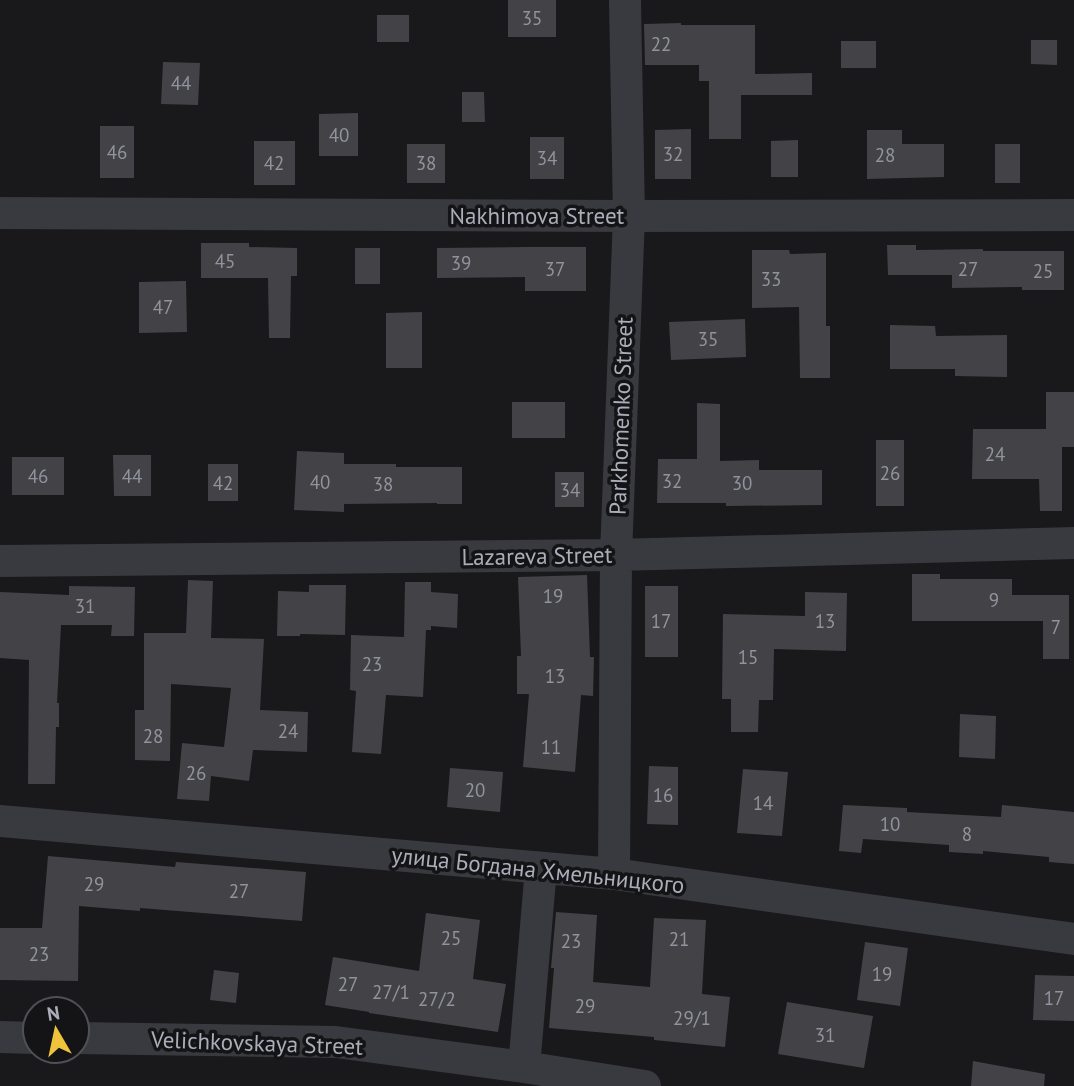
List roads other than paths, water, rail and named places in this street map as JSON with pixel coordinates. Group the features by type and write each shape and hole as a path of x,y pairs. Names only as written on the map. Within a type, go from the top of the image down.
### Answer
{"street":[{"name":"Parkhomenko Street","path":"614,874 616,555 629,216 625,0"},
{"name":"Nakhimova Street","path":"0,213 1074,215"},
{"name":"Lazareva Street","path":"0,561 616,555 1074,543"},
{"name":"улица Богдана Хмельницкого","path":"0,821 614,874 1074,939"},
{"path":"524,1067 541,868"},
{"path":"0,1037 21,1038"},
{"name":"Velichkovskaya Street","path":"91,1038 336,1042 645,1086"}]}
